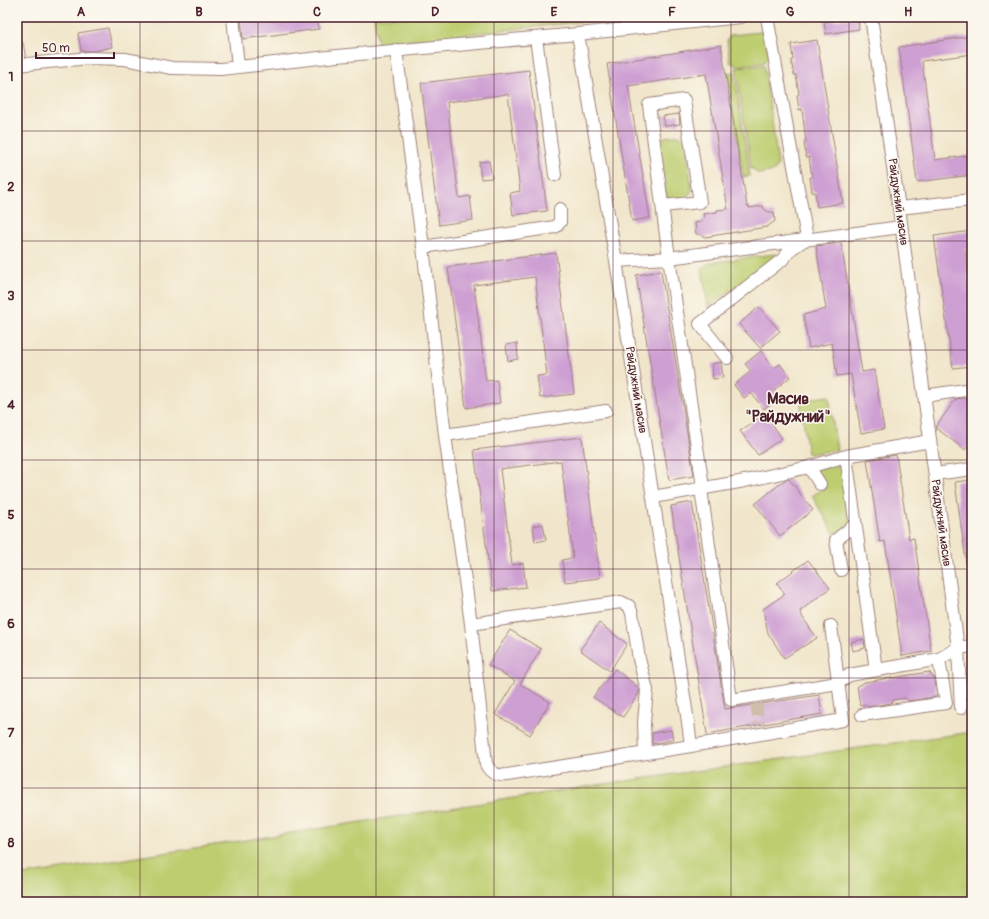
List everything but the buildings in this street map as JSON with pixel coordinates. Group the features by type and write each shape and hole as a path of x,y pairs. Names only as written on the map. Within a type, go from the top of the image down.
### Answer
{"street":[{"path":"233,17 238,67"},
{"path":"17,46 19,64 89,58 125,59 172,68 221,69 396,50 578,34 741,17"},
{"path":"768,17 807,238"},
{"name":"Райдужний масив","path":"871,17 902,227 958,648 961,708"},
{"name":"Райдужний масив","path":"578,34 616,261 690,746"},
{"path":"536,38 555,175"},
{"path":"396,50 423,247 445,435 471,624 486,764 489,770 494,774 507,775 690,746 759,729 843,720 831,626"},
{"path":"663,206 700,202 684,100 649,105 669,258 702,480 701,489 731,700 755,700 838,683 849,675 939,659 958,648 972,646"},
{"path":"899,208 972,200"},
{"path":"423,247 555,227 560,222 560,209"},
{"path":"616,261 669,258 807,238 902,227"},
{"path":"680,327 700,324 783,259 791,249 807,238"},
{"path":"700,324 727,358"},
{"path":"924,396 972,389"},
{"path":"445,435 606,411"},
{"path":"653,497 745,481 809,467 846,456 930,441"},
{"path":"846,456 876,670"},
{"path":"809,467 820,484"},
{"path":"935,474 972,469"},
{"path":"841,570 836,540 856,524"},
{"path":"471,624 617,602 624,603 629,606 632,613 638,659 647,690 644,722 645,753"},
{"path":"862,715 946,702 939,659"}],"green space":[{"path":"374,17 624,17 378,44"},
{"path":"761,32 765,35 769,57 763,63 737,66 730,62 727,40 731,35"},
{"path":"764,65 778,164 774,171 759,174 751,168 736,68"},
{"path":"734,72 750,176 743,177 727,73"},
{"path":"681,136 686,141 692,191 686,198 673,200 666,195 657,144 660,138"},
{"path":"775,254 776,258 708,307 702,269 708,263"},
{"path":"829,396 837,450 808,454 800,400"},
{"path":"843,465 851,522 835,535 812,496 826,487 816,469"},
{"path":"972,732 972,902 17,902 17,876 597,785"}],"tunnel":[{"path":"756,704 759,723"}],"district":[{"name":"Масив \"Райдужний\"","path":"788,408"}]}
